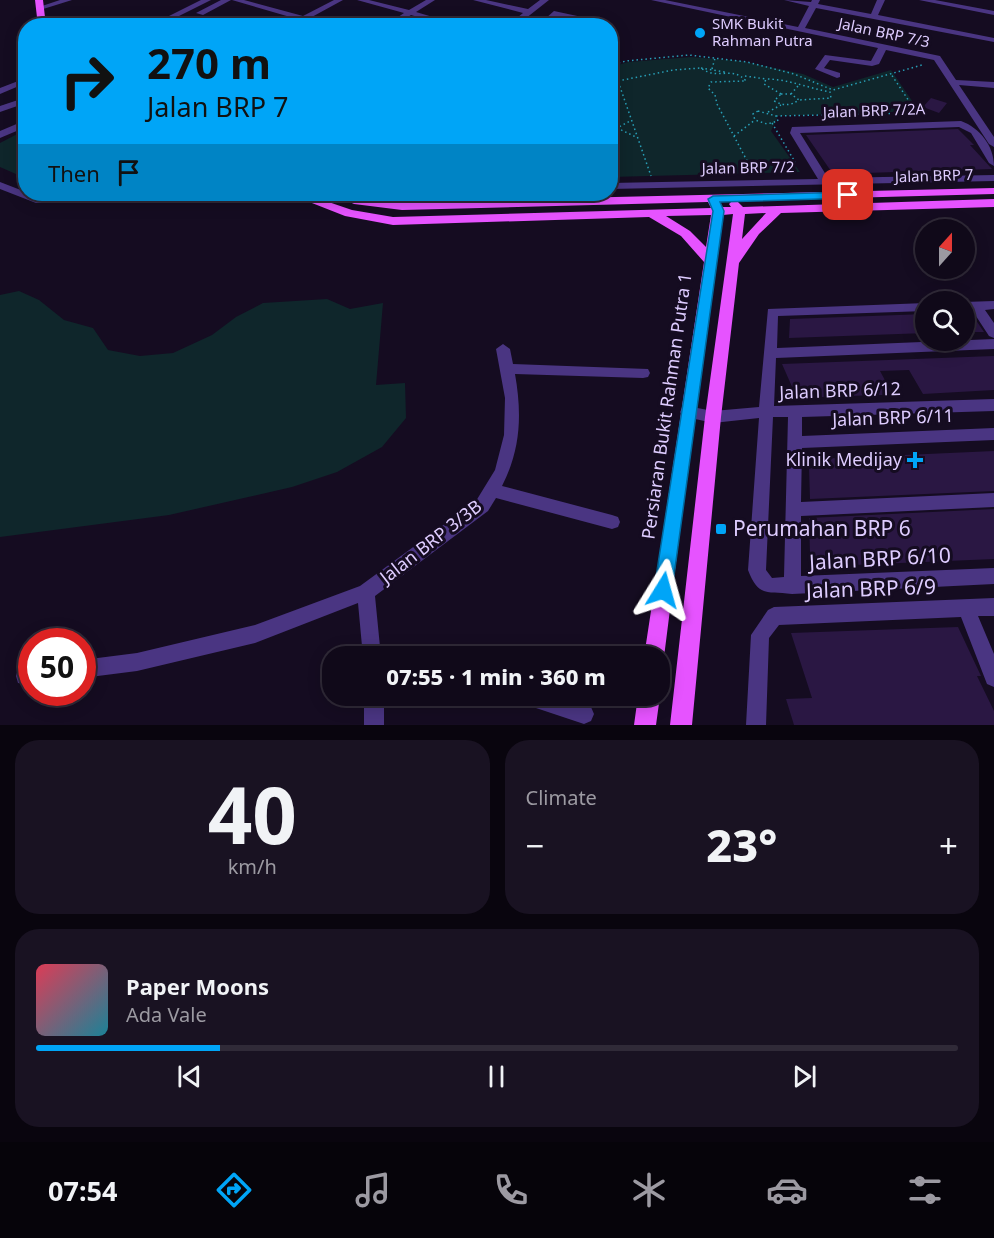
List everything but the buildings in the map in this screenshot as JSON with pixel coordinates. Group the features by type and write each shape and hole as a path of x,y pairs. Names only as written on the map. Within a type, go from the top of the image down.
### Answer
{"main road":[{"name":"Jalan BRP 7","path":"315,201 349,213 393,221 640,214 716,205 732,199 994,191"},
{"path":"681,725 713,417 739,211 732,199"},
{"name":"Jalan BRP 7","path":"362,201 402,206 716,205 739,211 994,203"},
{"name":"Persiaran Bukit Rahman Putra 1","path":"655,646 716,205"},
{"path":"732,270 751,234 779,209"},
{"path":"640,214 653,216 678,226 697,242 710,261"},
{"path":"645,725 648,706"}],"street":[{"path":"40,4 68,0"},
{"path":"169,18 207,0"},
{"path":"190,18 227,0"},
{"path":"236,0 300,18"},
{"path":"306,18 339,0"},
{"path":"361,0 429,18"},
{"path":"402,18 431,0"},
{"path":"477,0 529,12"},
{"path":"520,18 545,0"},
{"name":"Jalan BRP 7/3","path":"655,0 937,58 994,144"},
{"path":"788,0 815,2 873,17 994,40"},
{"path":"873,17 880,0"},
{"path":"923,0 994,13"},
{"path":"800,30 815,2"},
{"path":"550,18 557,13 579,18"},
{"path":"837,75 819,69 828,57 872,63 876,62 883,47"},
{"path":"953,82 994,85"},
{"path":"1,91 18,84"},
{"path":"1,91 18,88"},
{"path":"0,109 18,102"},
{"name":"Jalan BRP 7/2A","path":"825,182 795,134 795,129 961,124 975,131 994,163"},
{"path":"0,135 18,127"},
{"name":"Jalan BRP 7/2","path":"618,186 994,178"},
{"path":"0,185 18,192"},
{"path":"975,305 994,305"},
{"path":"766,412 772,312 915,307"},
{"path":"975,311 994,333"},
{"path":"769,353 994,344"},
{"name":"Jalan BRP 3/3B","path":"96,667 137,662 255,633 366,592 482,506 510,448 512,409 508,369 503,349"},
{"path":"508,369 643,373"},
{"name":"Jalan BRP 6/12","path":"687,412 713,417 766,412 994,405"},
{"name":"Jalan BRP 6/10","path":"766,412 757,570 760,578 769,586 994,576"},
{"path":"792,586 795,412"},
{"name":"Jalan BRP 6/11","path":"794,442 994,434"},
{"path":"492,489 612,522"},
{"path":"793,509 994,500"},
{"name":"Jalan BRP 3/3B","path":"366,592 371,646"},
{"name":"Jalan BRP 6/9","path":"756,725 760,635 774,616 994,607"},
{"path":"966,608 994,677"},
{"path":"374,706 374,725"},
{"path":"559,706 584,714"}],"path":[{"path":"618,63 689,55 747,62 794,74 832,91"},
{"path":"712,69 715,58"},
{"path":"651,176 618,81 674,69 701,68 743,76 784,79 798,86 832,91 926,64"},
{"path":"701,68 709,74 726,72"},
{"path":"768,112 776,116 917,113 891,74"},
{"path":"743,76 746,81 711,82 708,88 715,95 717,104 754,174"},
{"path":"766,79 764,84 781,94 791,94 799,100"},
{"path":"791,94 798,86"},
{"path":"755,120 753,114 768,112 781,105 792,105 799,100 831,98 832,91"},
{"path":"781,94 774,101 781,105"},
{"path":"755,120 767,124 778,121 776,116"},
{"path":"618,127 631,120"},
{"path":"734,136 755,120"},
{"path":"772,123 795,162 794,168 789,173"},
{"path":"618,128 636,137"}],"green space":[{"path":"691,57 741,61 803,74 833,87 891,70 919,111 778,116 771,131 800,172 618,177 618,65 628,62"},
{"path":"18,134 18,175 0,167 0,143"},
{"path":"19,291 39,300 64,320 93,328 108,350 140,356 173,353 212,335 236,317 263,303 327,299 350,309 383,303 376,385 405,383 406,418 382,447 337,472 292,487 169,515 0,537 0,295"}],"place":[{"name":"SMK Bukit Rahman Putra","path":"700,33"},
{"name":"Klinik Medijay","path":"915,460"},
{"name":"Perumahan BRP 6","path":"721,529"}],"route":[{"path":"663,590 687,412 718,211 713,199 848,195"}]}
